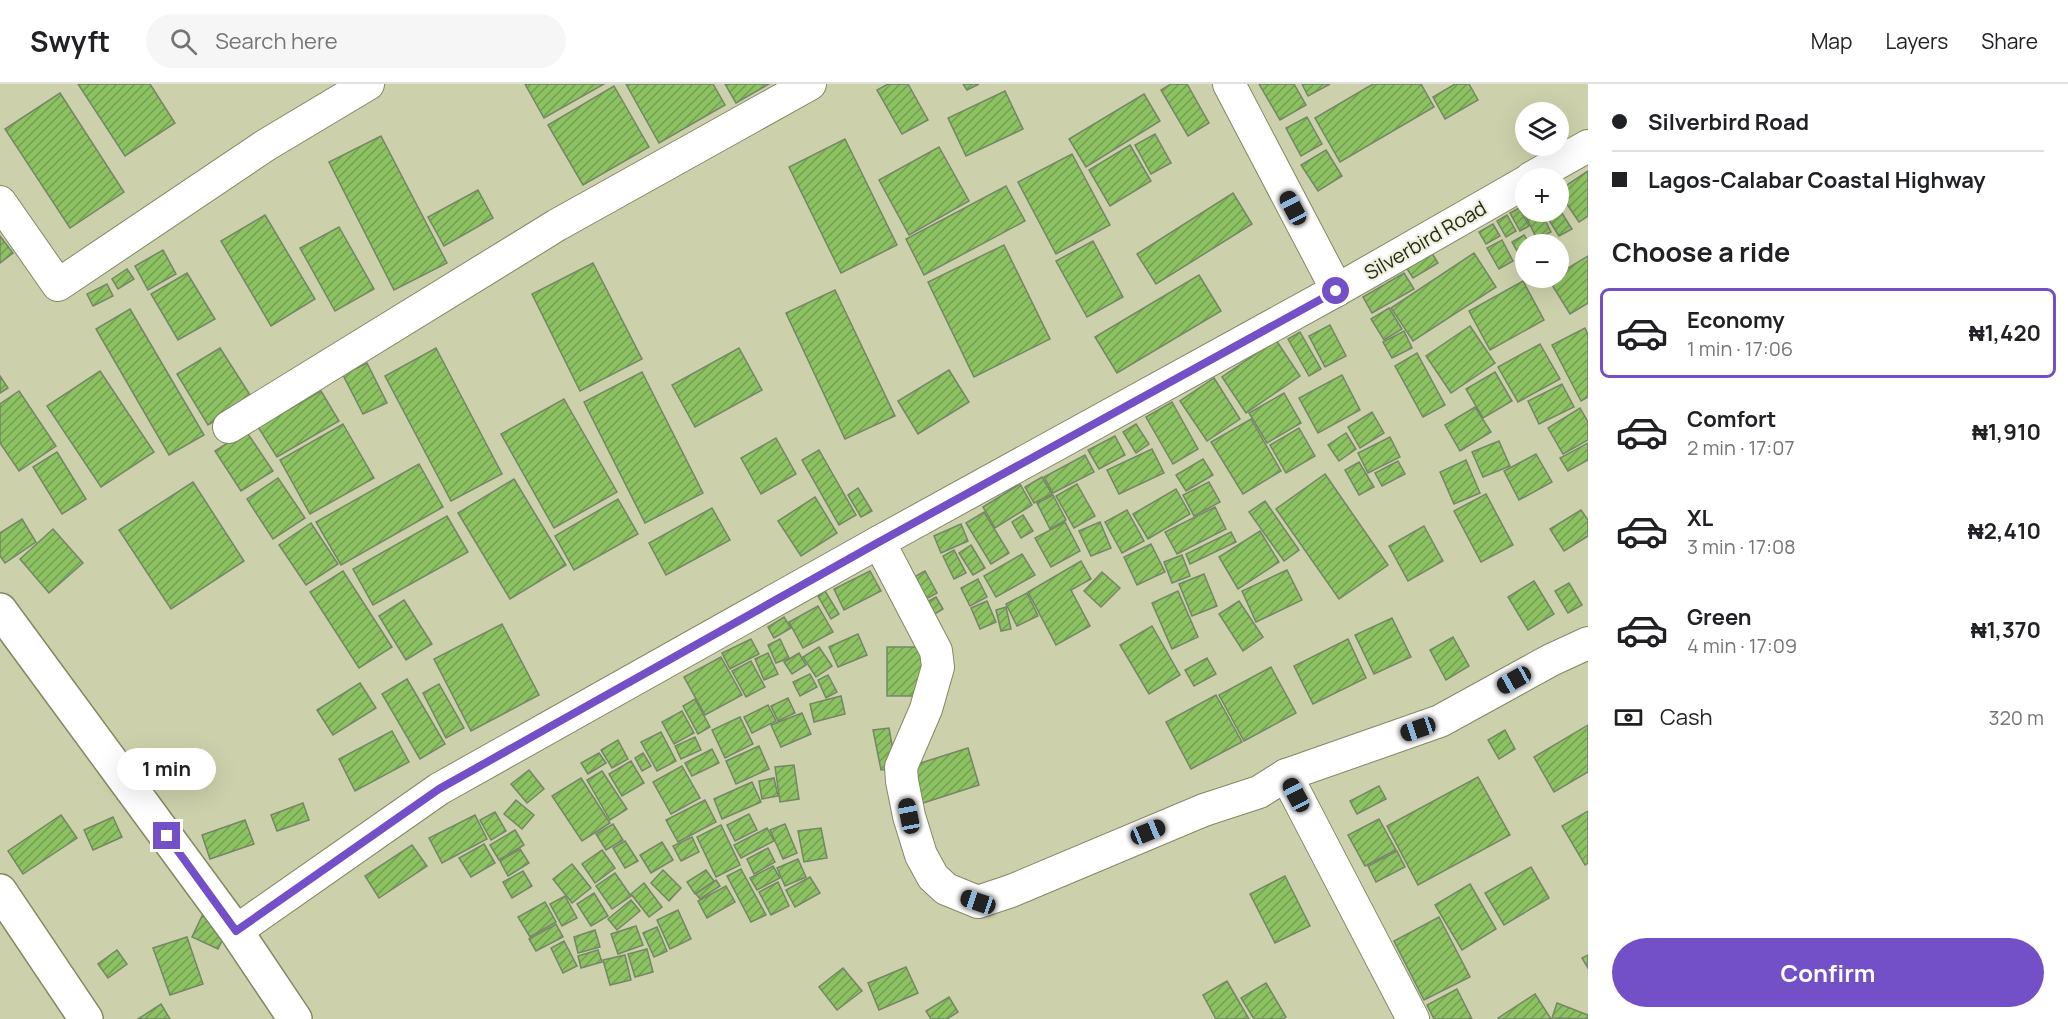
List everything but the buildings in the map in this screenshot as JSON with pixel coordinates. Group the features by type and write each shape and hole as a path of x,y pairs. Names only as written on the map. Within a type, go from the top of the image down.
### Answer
{"highway":[{"path":"0,610 236,931 295,1019"},
{"path":"0,891 86,1019"}],"street":[{"path":"229,427 556,225 810,84"},
{"path":"1229,84 1336,291"},
{"path":"0,202 58,285 266,145 360,86"},
{"path":"1550,168 1588,146"},
{"name":"Silverbird Road","path":"236,931 439,789 879,542 1336,291 1515,188"},
{"path":"879,542 936,651 938,667 926,709 901,767 909,816 921,855 933,877 946,889 978,902 996,897 1111,847 1259,792 1286,775 1440,721 1551,660 1588,643"},
{"path":"1286,775 1413,1019"}],"route":[{"path":"167,836 236,931 439,789 879,542 1336,291"}]}
